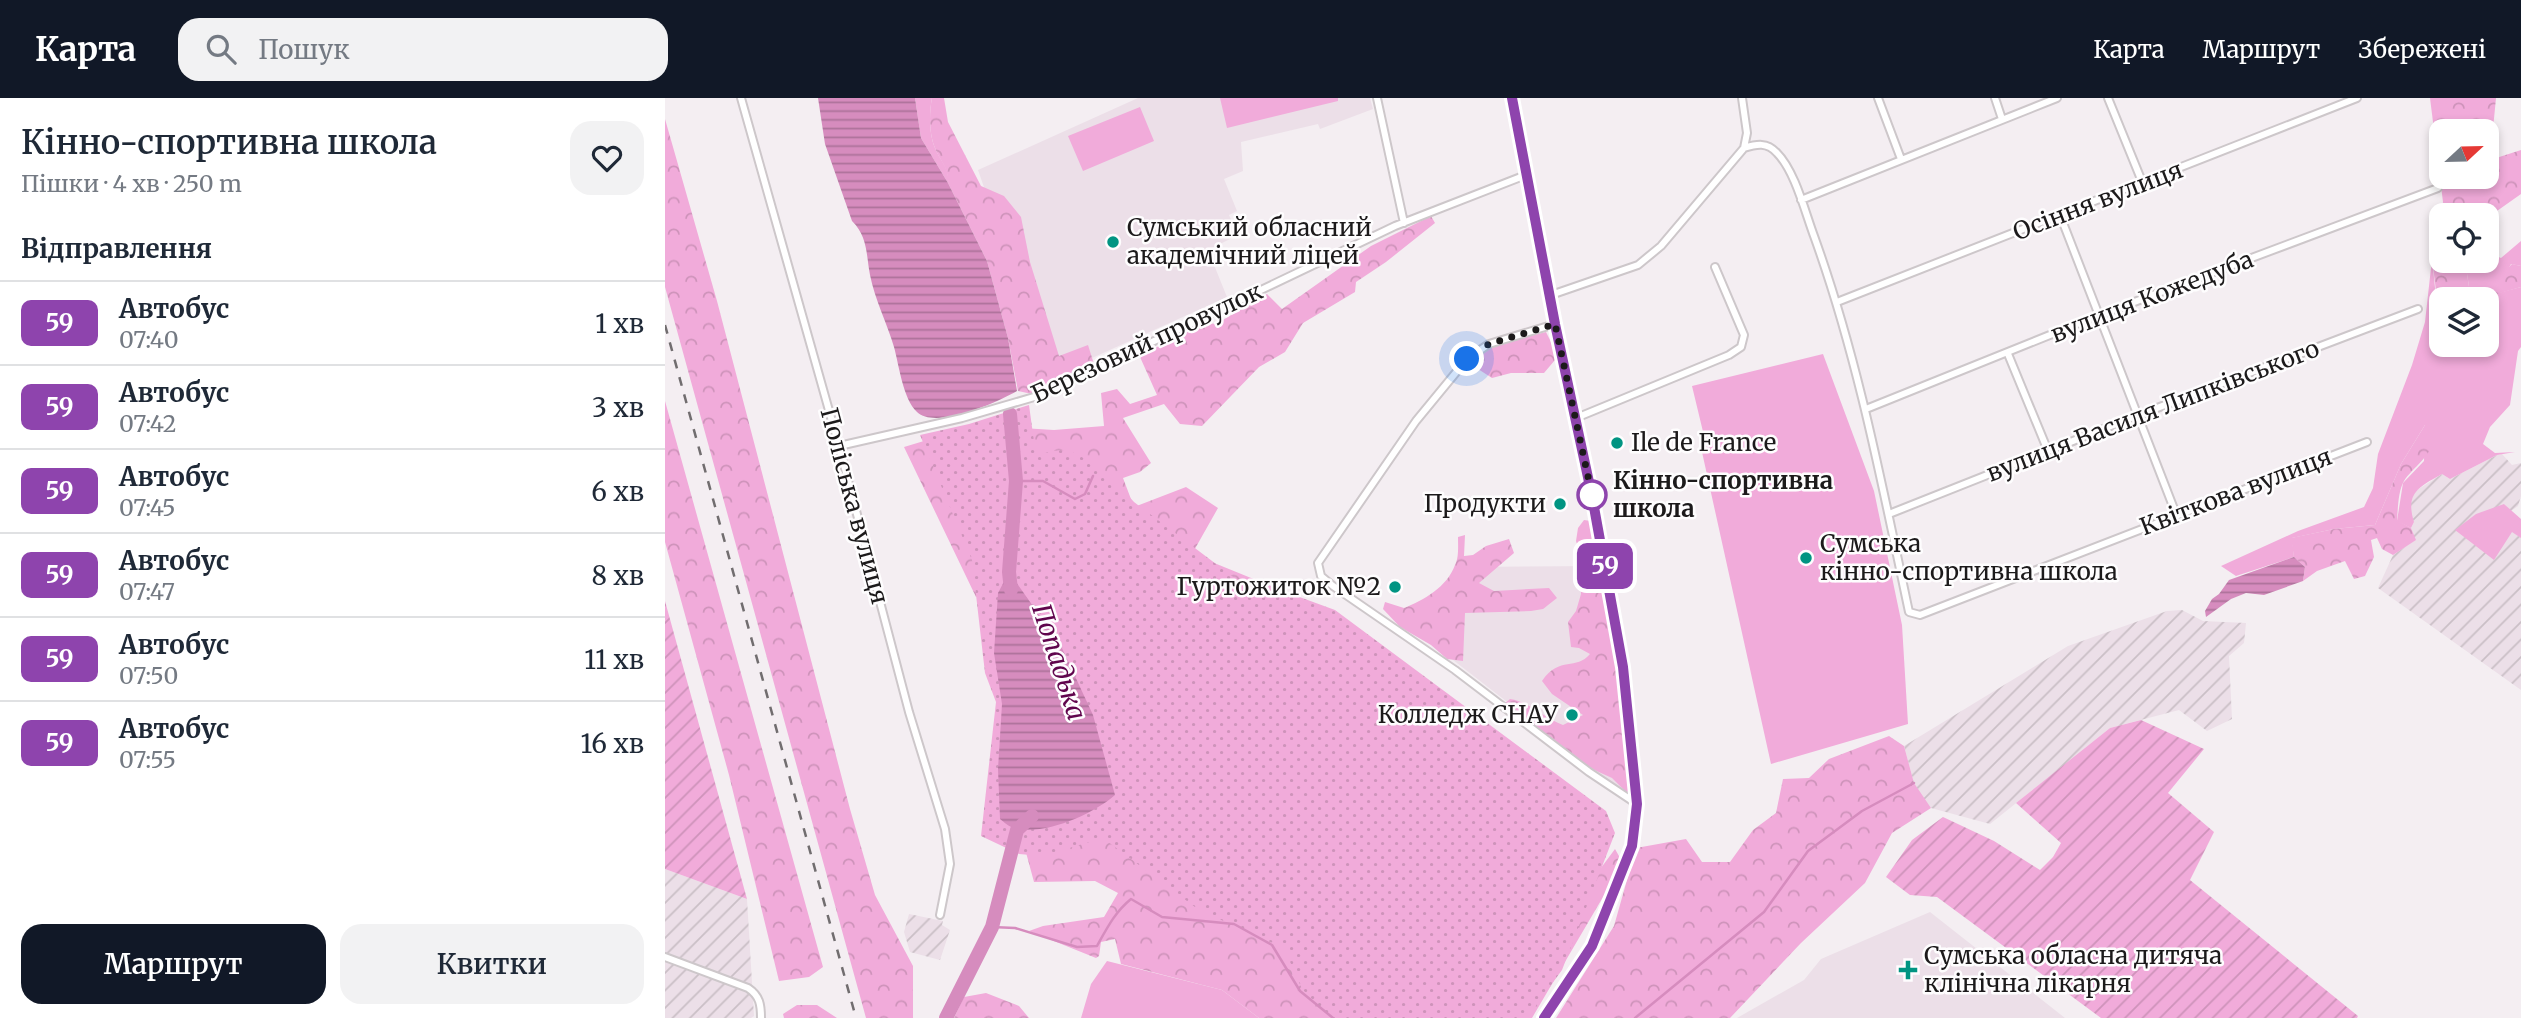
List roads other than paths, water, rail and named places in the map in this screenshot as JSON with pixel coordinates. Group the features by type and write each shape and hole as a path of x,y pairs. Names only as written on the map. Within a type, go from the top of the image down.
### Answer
{"street":[{"name":"Поліська вулиця","path":"741,98 839,446 909,712 945,829 950,864 940,915"},
{"path":"1377,98 1404,223"},
{"path":"1512,98 1623,667 1637,804 1632,846 1592,946 1544,1018"},
{"path":"1551,295 1638,265 1661,246 1744,148 1747,133 1742,98"},
{"path":"1878,98 1901,159"},
{"path":"1995,98 2002,119"},
{"path":"1801,200 2057,98"},
{"path":"2109,98 2143,184"},
{"name":"Осіння вулиця","path":"1837,302 2357,98"},
{"path":"1744,148 1758,144 1768,146 1778,154 1801,200 1837,302 1866,408 1889,514"},
{"name":"Березовий провулок","path":"839,446 962,418 1041,395 1404,223 1526,175"},
{"name":"вулиця Кожедуба","path":"1866,408 2008,354 2097,316 2435,189"},
{"path":"2060,215 2176,514"},
{"path":"1576,418 1728,355 1741,347 1744,335 1716,267"},
{"name":"вулиця Василя Липківського","path":"1889,514 2136,416 2418,309"},
{"path":"1555,324 1489,344 1467,359 1409,431 1318,563 1321,576 1333,586 1455,670 1589,772 1637,804"},
{"path":"2008,354 2048,451"},
{"name":"Квіткова вулиця","path":"1889,514 1909,612 1920,615 2367,442"},
{"path":"665,957 755,992 761,1004 761,1018"}],"water":[{"path":"818,98 915,98 921,138 948,183 987,261 1008,338 1017,391 982,407 938,418 926,417 912,406 872,284 864,240 852,221 825,144"},
{"path":"2294,557 2305,567 2303,581 2264,595 2246,593 2231,599 2206,617 2205,611 2212,599 2229,580"},
{"path":"1009,572 1061,646 1093,715 1115,795 1081,816 1039,829 1014,828 1000,819 998,769 1002,704 994,653 998,593"}],"waterway":[{"name":"Попадька","path":"1010,414 1016,481 1009,572 1011,590"},
{"path":"1016,481 1043,481 1075,499 1085,494 1093,476"},
{"path":"1635,1018 1764,912 1808,851 1862,811 1914,783"},
{"name":"Попадька","path":"946,1018 992,927 1017,830 1032,816"},
{"path":"992,927 1015,928 1077,947 1097,946 1116,915 1131,899 1162,917 1234,924 1272,945 1300,991 1333,1018"}],"railway":[{"path":"665,325 856,1018"}],"place":[{"name":"Сумський обласний академічний ліцей","path":"1113,242"},
{"name":"Ile de France","path":"1617,443"},
{"name":"Кінно-спортивна школа","path":"1592,495"},
{"name":"Продукти","path":"1560,504"},
{"name":"Сумська кінно-спортивна школа","path":"1806,558"},
{"name":"Гуртожиток №2","path":"1395,587"},
{"name":"Колледж СНАУ","path":"1572,715"},
{"name":"Сумська обласна дитяча клінічна лікарня","path":"1908,970"}]}
